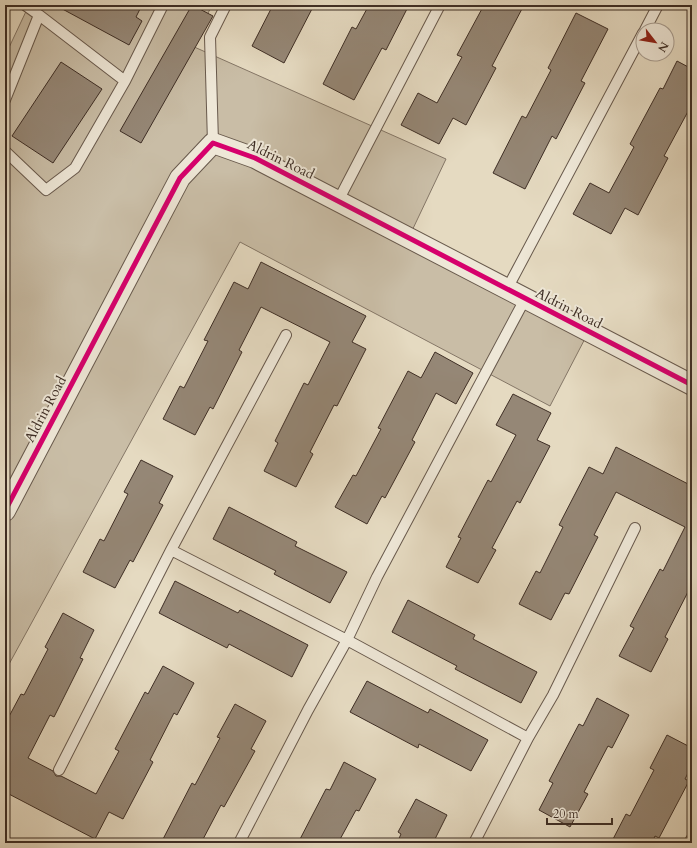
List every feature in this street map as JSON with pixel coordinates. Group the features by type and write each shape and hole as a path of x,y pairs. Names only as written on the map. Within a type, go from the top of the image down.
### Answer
{"street":[{"name":"Aldrin Road","path":"5,511 180,178 213,143 255,158 692,385"}],"lane":[{"path":"25,5 125,81"},
{"path":"5,151 46,190 75,168 125,81 163,5"},
{"path":"213,143 210,37 226,5"},
{"path":"338,201 440,5"},
{"path":"649,22 658,5"},
{"path":"5,100 39,15"},
{"path":"507,289 635,49"},
{"path":"239,843 308,710 347,640 377,577 524,299"},
{"path":"59,770 171,550 286,335"},
{"path":"474,843 528,738 553,695 635,528"},
{"path":"171,550 347,640 528,738"},
{"path":"689,843 692,838"}],"shaded area":[{"path":"29,5 212,5 192,46 446,159 409,237 590,329 550,406 240,242 8,666 5,664 5,56"}],"building":[{"path":"55,5 142,5 136,17 142,21 129,45"},
{"path":"192,5 213,16 141,143 120,131"},
{"path":"273,5 314,5 284,63 252,46"},
{"path":"369,5 409,5 386,50 382,48 354,100 323,84 352,27 356,29"},
{"path":"484,5 524,5 492,66 496,68 466,125 453,118 439,144 401,125 418,93 437,103 462,57 457,55"},
{"path":"576,13 608,29 581,81 585,83 556,139 552,136 525,189 493,173 522,116 526,118 551,70 548,68"},
{"path":"677,61 692,69 692,104 664,156 668,158 638,215 625,208 611,234 573,214 590,183 609,193 634,147 630,144 660,88 663,89"},
{"path":"61,62 102,89 53,163 12,136"},
{"path":"261,262 366,316 352,342 366,349 337,406 334,405 310,452 313,454 296,487 264,471 278,443 275,441 304,383 308,385 330,342 261,307 239,350 242,352 213,409 210,407 195,435 163,419 180,386 184,388 208,341 204,340 234,282 248,289"},
{"path":"435,352 473,373 456,404 436,393 412,440 415,442 385,498 382,496 367,524 335,507 353,475 356,476 381,429 378,428 408,371 421,378"},
{"path":"513,394 551,413 537,440 550,446 520,503 517,501 492,548 496,550 478,583 446,567 461,538 458,537 488,480 491,482 516,435 496,425"},
{"path":"616,447 692,486 692,584 665,637 668,639 651,672 619,656 634,628 630,626 660,569 663,571 685,527 616,492 594,535 598,537 569,594 565,593 551,620 519,604 536,571 540,573 563,527 559,525 589,467 603,474"},
{"path":"141,460 173,476 159,503 163,505 133,562 130,560 115,588 83,572 100,539 104,541 128,494 124,492"},
{"path":"229,507 297,542 295,546 347,572 330,603 274,574 276,571 213,539"},
{"path":"175,581 238,613 240,610 308,645 292,677 229,644 227,648 159,613"},
{"path":"408,600 475,635 473,639 537,672 521,703 455,669 457,666 392,632"},
{"path":"63,613 94,630 80,658 83,659 54,717 50,715 28,758 53,771 56,776 61,776 96,794 119,751 115,749 145,692 148,694 163,666 194,683 177,715 174,713 150,760 153,762 123,819 109,812 95,839 5,792 5,724 21,694 24,695 48,649 45,647"},
{"path":"367,681 428,713 430,709 488,740 471,771 419,744 418,748 350,712"},
{"path":"597,698 629,715 612,748 608,746 584,792 588,794 570,827 539,810 553,783 549,781 579,724 583,726"},
{"path":"235,704 266,721 251,749 255,751 224,807 221,805 201,843 161,843 192,783 195,785 220,738 217,737"},
{"path":"667,735 692,748 692,765 685,779 689,781 659,838 655,836 652,843 611,843 626,814 630,816 654,770 650,768"},
{"path":"344,762 376,779 359,811 356,810 338,843 298,843 326,789 330,790"},
{"path":"416,799 447,815 433,843 397,843 401,834 398,832"}],"cycle path":[{"path":"5,511 180,178 213,143 255,158 692,385"}]}
